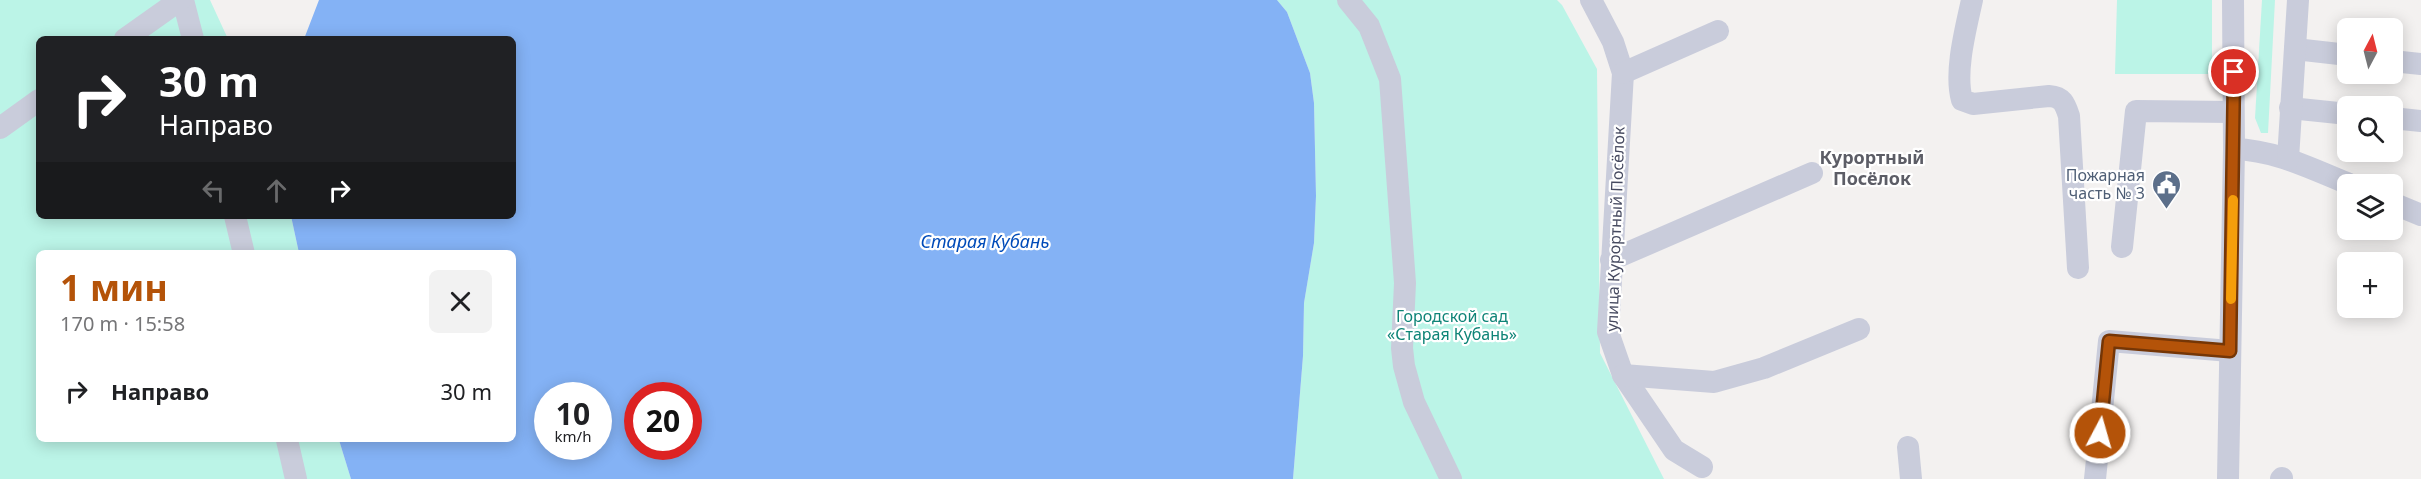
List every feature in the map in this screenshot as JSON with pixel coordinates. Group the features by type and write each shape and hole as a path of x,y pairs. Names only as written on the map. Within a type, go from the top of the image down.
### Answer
{"street":[{"path":"129,36 181,0 192,36"},
{"path":"1348,0 1369,26 1390,79 1405,283 1402,348 1404,366 1414,402 1451,479"},
{"name":"улица Курортный Посёлок","path":"1591,0 1613,42 1623,73 1608,332 1623,375 1674,450 1702,467"},
{"path":"1972,0 1964,36 1960,75 1962,100 1973,104 2058,96 2064,102 2069,116 2078,268"},
{"path":"2228,479 2234,149 2233,0"},
{"path":"2288,159 2298,0"},
{"path":"1623,73 1718,31"},
{"path":"2295,49 2337,54"},
{"path":"2403,62 2421,64"},
{"path":"0,128 36,102"},
{"path":"2290,108 2337,113"},
{"path":"2122,246 2136,111 2233,112"},
{"path":"2403,119 2421,121"},
{"path":"2234,149 2254,149 2288,159 2337,179"},
{"path":"1611,260 1812,173"},
{"path":"2403,208 2421,215"},
{"path":"236,219 243,250"},
{"path":"1623,375 1714,382 1764,368 1859,329"},
{"path":"2095,479 2109,341 2230,351"},
{"path":"287,442 296,479"},
{"path":"1908,447 1911,479"}],"green space":[{"path":"0,0 210,0 227,36 36,36 36,219 292,219 298,250 36,250 36,442 340,442 351,479 0,479"},
{"name":"Городской сад «Старая Кубань»","path":"1277,0 1557,0 1562,5 1597,69 1600,353 1664,479 1293,479 1303,356 1304,303 1314,243 1316,196 1314,103 1310,73 1287,12"},
{"path":"2117,0 2212,0 2212,74 2115,74"},
{"path":"2262,0 2275,0 2268,133 2261,133 2255,118"}],"water":[{"name":"Старая Кубань","path":"319,0 1277,0 1287,12 1310,73 1314,103 1316,196 1314,243 1304,303 1303,356 1293,479 351,479 340,442 516,442 516,250 298,250 292,219 516,219 516,36 305,36"}],"slow traffic":[{"path":"2231,299 2233,200"}],"place":[{"name":"Пожарная часть № 3","path":"2166,210"}],"district":[{"name":"Курортный Посёлок","path":"1872,167"}],"route":[{"path":"2100,433 2109,341 2230,351 2234,72"}]}
